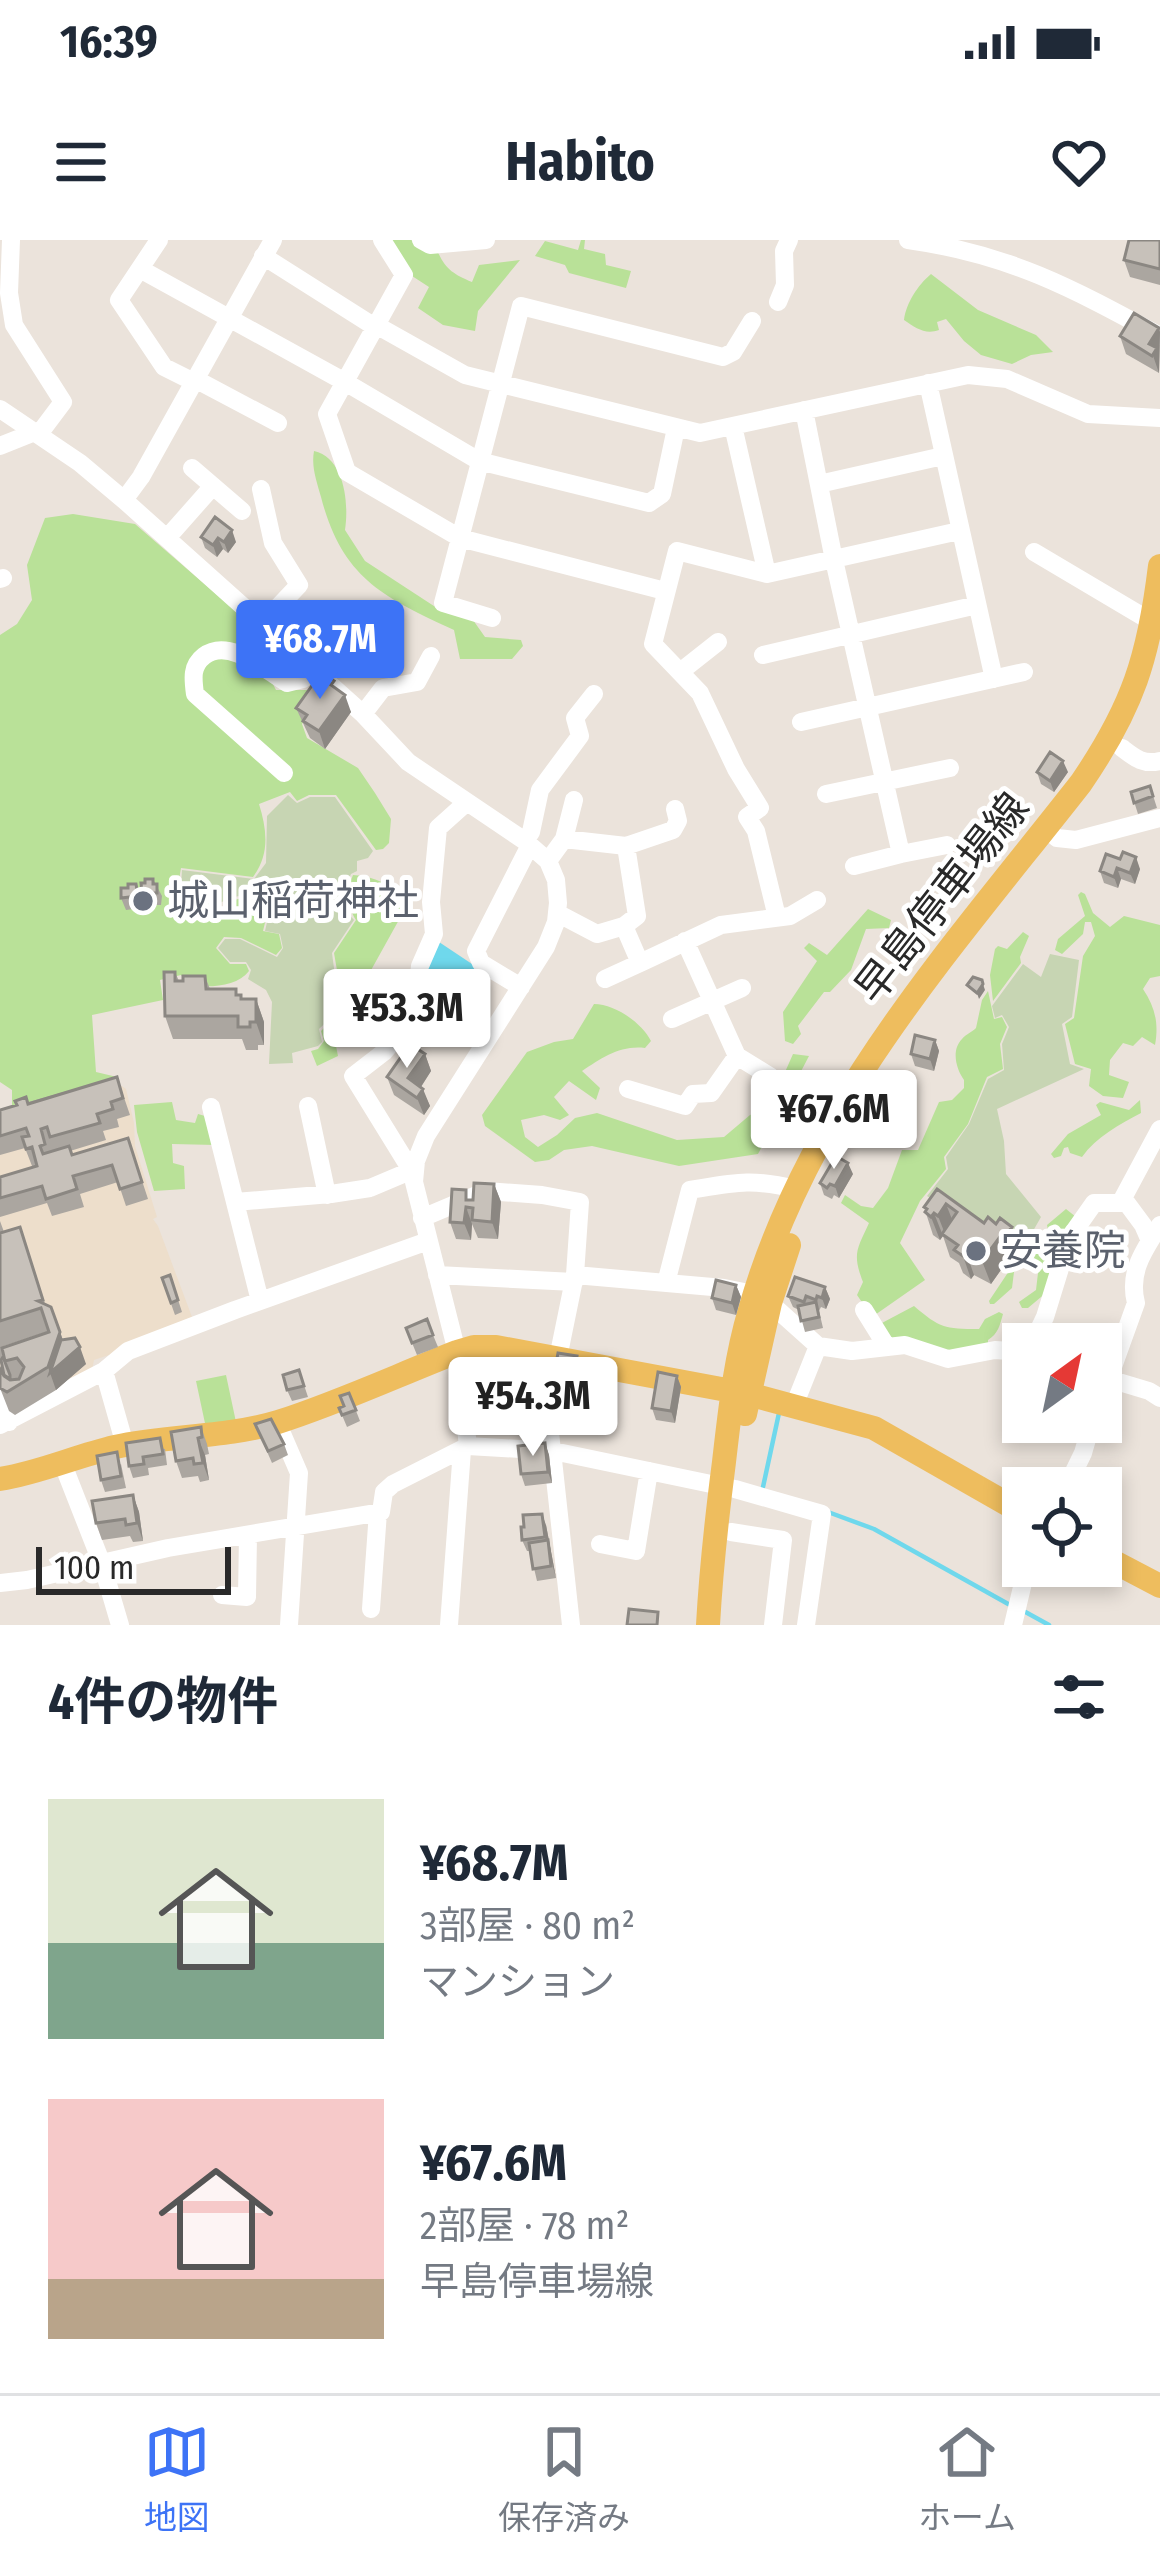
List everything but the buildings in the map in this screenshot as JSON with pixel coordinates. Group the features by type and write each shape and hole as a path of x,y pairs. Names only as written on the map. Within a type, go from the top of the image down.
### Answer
{"main road":[{"name":"早島停車場線","path":"762,1299 848,1116 904,1031 1051,833 1120,720 1141,670 1160,566"},
{"name":"早島停車場線","path":"708,1625 740,1392 795,1189 837,1107 890,1027 1051,833 1096,788 1137,724 1160,659"},
{"path":"0,1479 125,1444 277,1422 458,1352 496,1347 740,1392 874,1428 1002,1501"},
{"name":"早島停車場線","path":"725,1625 731,1532 728,1487"},
{"path":"1122,1566 1160,1586"}],"street":[{"path":"0,446 37,433 63,402 14,325 9,293 11,240"},
{"path":"159,240 119,300 164,367 278,422"},
{"path":"382,240 404,275 327,414 347,472 460,538 665,591"},
{"path":"421,240 430,245 486,240"},
{"path":"778,302 785,284 784,250 790,240"},
{"path":"908,240 1006,260 1070,287 1160,336"},
{"path":"124,500 268,248 376,326 465,375 700,433 968,375 1027,386 1088,414 1160,418"},
{"path":"140,269 479,461 650,503 662,494 676,428"},
{"path":"492,618 443,603 521,306 723,357 733,352 752,321"},
{"path":"928,383 994,680"},
{"path":"0,409 80,463 124,500 363,714 408,762 527,843 548,861 556,880 557,913 546,947 426,1136 413,1170 458,1352 465,1448 449,1625"},
{"path":"804,410 901,854"},
{"path":"734,426 767,574"},
{"path":"819,484 944,455"},
{"path":"192,468 242,511"},
{"path":"167,538 213,486"},
{"path":"261,489 273,543 299,585 262,623"},
{"path":"777,917 756,831 747,817 760,808 700,693 652,644 677,551 767,574 959,531"},
{"path":"1034,552 1152,622"},
{"path":"763,655 976,605"},
{"path":"680,672 718,642"},
{"path":"284,773 195,694 195,666 206,654 219,650 238,654 287,683 314,671"},
{"path":"363,714 383,688 417,682 431,656"},
{"path":"801,722 1024,672"},
{"path":"521,987 481,963 476,950 527,843 540,790 580,736 575,718 594,694"},
{"path":"1122,748 1139,761 1160,761"},
{"path":"826,794 950,768"},
{"path":"548,861 564,839 574,800"},
{"path":"413,1170 353,1076 384,1052 414,1016 420,966 434,934 431,902 438,828 467,802"},
{"path":"564,839 626,846 673,830 679,821 675,809"},
{"path":"1051,833 1076,840 1160,818"},
{"path":"854,866 947,845"},
{"path":"557,913 597,934 624,926 637,916 626,846"},
{"path":"605,979 721,925 790,916 817,900"},
{"path":"624,926 640,962"},
{"path":"685,941 737,1056 771,1077"},
{"path":"418,985 488,1038"},
{"path":"672,1019 742,988"},
{"path":"628,1089 685,1106 693,1094 711,1094 737,1056"},
{"path":"308,1106 327,1195"},
{"path":"211,1107 260,1301"},
{"path":"1122,1339 1136,1303 1132,1290 1136,1267 1154,1242 1125,1203 1126,1192 1160,1129"},
{"path":"235,1202 370,1188 413,1170"},
{"path":"666,1283 690,1190 745,1180 795,1189"},
{"path":"422,1218 486,1192 580,1202 574,1279 547,1405 572,1625"},
{"path":"1043,1323 1075,1230 1094,1203 1125,1203"},
{"path":"0,1380 5,1424 104,1371 128,1352 428,1241"},
{"path":"437,1275 724,1288 762,1299 818,1346 852,1351 905,1345 948,1360 1002,1350"},
{"path":"864,1310 887,1347"},
{"path":"794,1406 818,1346"},
{"path":"104,1371 125,1444"},
{"path":"1122,1387 1156,1388"},
{"path":"277,1422 299,1473 289,1625"},
{"path":"0,1583 168,1548 381,1512 384,1492 393,1484 465,1448 553,1451 728,1487 822,1514 806,1625"},
{"path":"62,1462 120,1625"},
{"path":"600,1544 637,1551 649,1471"},
{"path":"371,1609 378,1512"},
{"path":"731,1532 783,1540 773,1625"},
{"path":"222,1595 247,1597 248,1535"}],"shaded area":[{"path":"119,1084 126,1089 135,1146 157,1217 153,1219 192,1317 188,1325 94,1360 92,1370 8,1412 0,1363 0,1115"}],"green space":[{"path":"386,240 411,240 437,250 450,270 472,282 479,265 520,260 478,311 475,331 443,325 418,308 429,287 409,274"},
{"path":"585,240 584,249 605,254 606,265 631,271 626,288 569,273 565,265 535,256 545,241 578,250"},
{"path":"931,274 978,310 1036,335 1053,352 1012,364 981,355 946,319 937,322 939,330 913,326 904,320 907,307"},
{"path":"314,451 338,472 345,495 345,530 365,561 440,610 473,620 485,637 521,640 523,646 512,659 460,659 454,630 369,582 330,525 315,474"},
{"path":"73,514 135,524 238,613 242,624 238,632 263,650 275,651 271,661 257,653 276,690 326,690 302,724 307,738 358,768 391,819 389,843 376,850 336,795 309,795 297,801 290,792 259,804 265,842 253,877 181,868 178,886 204,893 220,909 244,898 269,906 263,931 279,934 282,948 276,955 241,938 224,937 216,948 230,964 246,964 249,971 237,980 205,986 189,985 181,975 160,980 163,1000 92,1015 96,1072 117,1077 118,1083 12,1109 12,1090 0,1082 0,635 17,624 32,600 27,565 45,518"},
{"path":"288,795 297,803 310,797 335,797 373,851 357,861 357,871 348,881 348,913 354,920 332,953 335,976 330,990 340,1009 319,1029 322,1042 318,1046 292,1053 293,1063 269,1064 272,1002 266,990 248,979 251,970 246,962 230,962 218,948 225,939 240,939 277,957 283,948 280,934 265,931 271,905 246,896 220,903 202,891 181,886 182,870 254,879 266,863 267,816"},
{"path":"353,875 383,883 410,900 370,972 388,986 335,1041 338,1056 317,1066 311,1051 318,1049 324,1041 321,1031 342,1010 332,991 338,976 334,953 356,920 349,898"},
{"path":"1081,892 1093,913 1110,927 1124,916 1160,925 1160,976 1150,978 1143,989 1155,1016 1155,1045 1142,1037 1133,1046 1123,1043 1110,1060 1109,1075 1129,1082 1123,1098 1103,1096 1089,1086 1091,1069 1075,1064 1065,1024 1074,1018 1083,956 1095,936 1091,922 1085,922 1083,934 1062,954 1055,950 1058,939 1085,916"},
{"path":"868,909 891,920 889,928 866,929 851,970 830,992 824,992 798,1026 801,1034 793,1044 785,1041 783,1012 817,961 804,948 809,943 827,955"},
{"path":"1023,932 1029,936 1021,963 993,1001 990,975 995,949 1007,949"},
{"path":"1050,954 1079,960 1072,1017 1062,1024 1070,1064 1084,1069 997,1109 1006,1174 1041,1217 1025,1245 970,1216 966,1221 927,1196 948,1169 946,1157 969,1124 988,1079 1004,1070 1002,1044 1009,1027 1002,1015 995,1018 992,1006 1023,964 1041,977"},
{"path":"988,991 994,1019 1002,1017 1007,1027 1000,1044 1003,1069 987,1077 968,1124 944,1157 946,1169 920,1201 900,1243 925,1280 872,1317 857,1295 863,1282 857,1252 869,1223 841,1203 845,1195 873,1208 888,1188 902,1150 918,1150 939,1102 952,1100 964,1088 957,1048 976,1028"},
{"path":"594,1004 627,1016 651,1041 645,1048 612,1053 582,1071 600,1088 596,1100 569,1081 554,1097 569,1115 560,1120 544,1115 521,1120 525,1137 538,1147 575,1118 597,1113 677,1140 724,1137 750,1115 770,1106 793,1054 809,1056 758,1154 679,1166 592,1146 564,1150 535,1162 485,1126 482,1115 527,1052 573,1039"},
{"path":"1140,1100 1141,1113 1101,1137 1082,1157 1070,1153 1068,1147 1061,1156 1051,1154 1068,1134 1101,1115 1096,1105 1100,1102 1129,1110"},
{"path":"172,1102 176,1120 195,1123 198,1114 212,1118 216,1145 172,1144 173,1163 184,1166 185,1189 154,1191 134,1105"},
{"path":"1066,1209 1076,1217 1052,1250 1047,1292 1022,1308 1019,1302 1036,1290 1038,1273 1023,1266 1014,1272 1012,1288 990,1304 1011,1268 1043,1244 1049,1234 1047,1225"},
{"path":"914,1306 943,1326 958,1328 979,1329 985,1319 1003,1314 988,1346 961,1353 893,1342 880,1324"},
{"path":"226,1375 236,1422 206,1428 196,1381"}],"water":[{"path":"436,940 478,968 456,1011 422,982"}],"waterway":[{"path":"763,1487 779,1413"},
{"path":"828,1512 874,1529 1010,1605"},
{"path":"1020,1609 1049,1625"}],"place":[{"name":"城山稲荷神社","path":"143,901"},
{"name":"安養院","path":"976,1251"}]}
